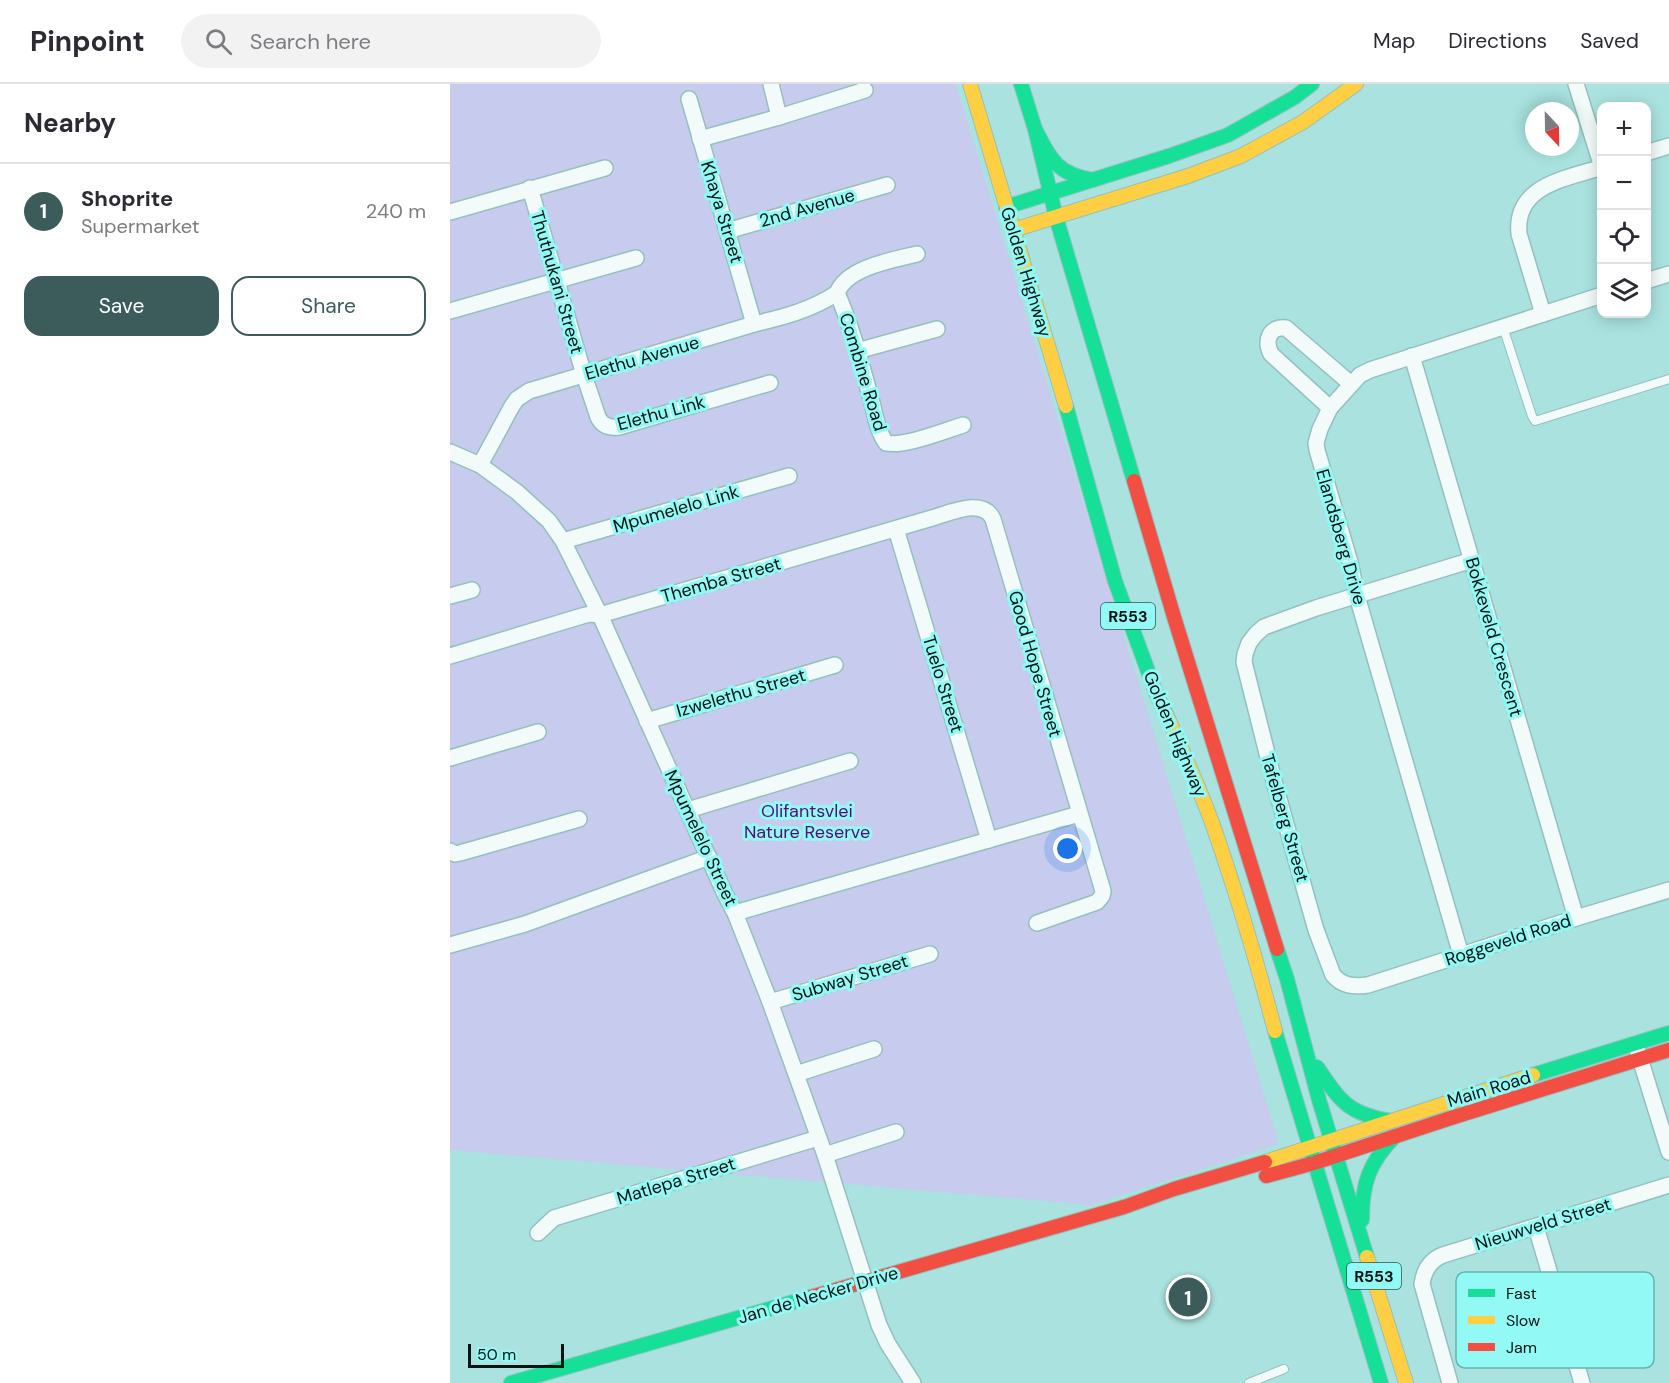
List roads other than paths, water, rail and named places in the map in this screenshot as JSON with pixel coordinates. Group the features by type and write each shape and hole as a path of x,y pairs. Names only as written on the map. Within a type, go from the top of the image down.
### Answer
{"main road":[{"name":"Golden Highway","path":"970,84 1054,363 1115,581 1156,693 1187,760 1217,836 1381,1383"},
{"name":"Golden Highway","path":"1021,84 1035,129 1056,217 1174,617 1287,979 1331,1141 1406,1383"},
{"path":"1006,207 1228,135 1295,97 1312,84"},
{"path":"1013,230 1188,176 1241,156 1303,122 1356,84"},
{"path":"1035,129 1051,158 1062,170 1074,177 1093,180"},
{"name":"Main Road","path":"1309,1148 1439,1104 1669,1033"},
{"name":"Main Road","path":"1314,1163 1669,1050"},
{"path":"1308,1053 1339,1099 1352,1110 1377,1119 1391,1121"},
{"path":"1362,1237 1362,1200 1368,1173 1379,1152 1395,1136"},
{"name":"Jan de Necker Drive","path":"511,1383 1124,1207 1174,1189 1309,1148"},
{"name":"Jan de Necker Drive","path":"1124,1207 1184,1199 1314,1163"}],"street":[{"path":"771,84 779,117"},
{"path":"1576,84 1599,156"},
{"path":"700,140 779,117 864,87"},
{"name":"Khaya Street","path":"689,99 754,324"},
{"path":"1651,152 1669,146"},
{"name":"Thuthukani Street","path":"450,212 605,168"},
{"path":"1544,314 1518,234 1519,214 1528,198 1544,186 1597,169"},
{"name":"2nd Avenue","path":"727,231 887,185"},
{"name":"Thuthukani Street","path":"530,188 584,375"},
{"name":"Elethu Avenue","path":"480,465 506,415 522,395 538,388 803,311 837,293 842,282 856,273 917,254"},
{"path":"450,311 636,258"},
{"path":"1651,280 1669,274"},
{"name":"Combine Road","path":"837,293 852,332 882,438 886,443 904,443 963,425"},
{"name":"Elandsberg Drive","path":"1461,955 1357,596 1350,561 1316,443 1330,408 1363,373 1597,298"},
{"path":"857,351 936,328"},
{"path":"1330,408 1271,354 1267,345 1270,333 1279,328 1286,328 1351,384"},
{"name":"Bokkeveld Crescent","path":"1412,356 1576,918"},
{"name":"Elethu Link","path":"584,375 600,422 611,427 619,427 770,383"},
{"name":"Mpumelelo Street","path":"450,452 480,465 517,492 549,521 563,541 600,615 735,913 825,1155 864,1282 884,1334 913,1383"},
{"name":"Mpumelelo Link","path":"563,541 789,476"},
{"name":"Themba Street","path":"450,656 582,616 600,615 973,507 982,508 991,514"},
{"name":"Good Hope Street","path":"991,514 1102,889 1102,896 1097,902 1037,923"},
{"name":"Tuelo Street","path":"896,529 989,840"},
{"path":"1357,596 1472,560"},
{"path":"450,596 472,590"},
{"name":"Tafelberg Street","path":"1347,985 1337,979 1330,969 1316,930 1275,785 1243,658 1249,644 1264,627 1357,596"},
{"name":"Izwelethu Street","path":"647,721 835,665"},
{"path":"450,758 538,732"},
{"path":"688,810 850,761"},
{"path":"735,913 1079,814"},
{"path":"450,852 460,853 579,819"},
{"path":"450,945 525,924 709,857"},
{"name":"Roggeveld Road","path":"1347,985 1356,987 1368,985 1669,890"},
{"name":"Subway Street","path":"770,1002 930,954"},
{"path":"1635,1044 1669,1152"},
{"path":"795,1074 874,1049"},
{"path":"825,1155 896,1132"},
{"name":"Matlepa Street","path":"538,1233 554,1218 818,1138"},
{"name":"Nieuwveld Street","path":"1450,1383 1422,1284 1430,1263 1440,1256 1669,1185"},
{"path":"1536,1227 1549,1272"},
{"path":"1578,1368 1582,1383"}],"lane":[{"path":"1503,327 1535,421 1669,379"},
{"path":"1249,1383 1284,1369"}],"place":[{"name":"Shoprite","path":"1188,1297"}],"park label":[{"name":"Olifantsvlei Nature Reserve","path":"807,821"}]}
